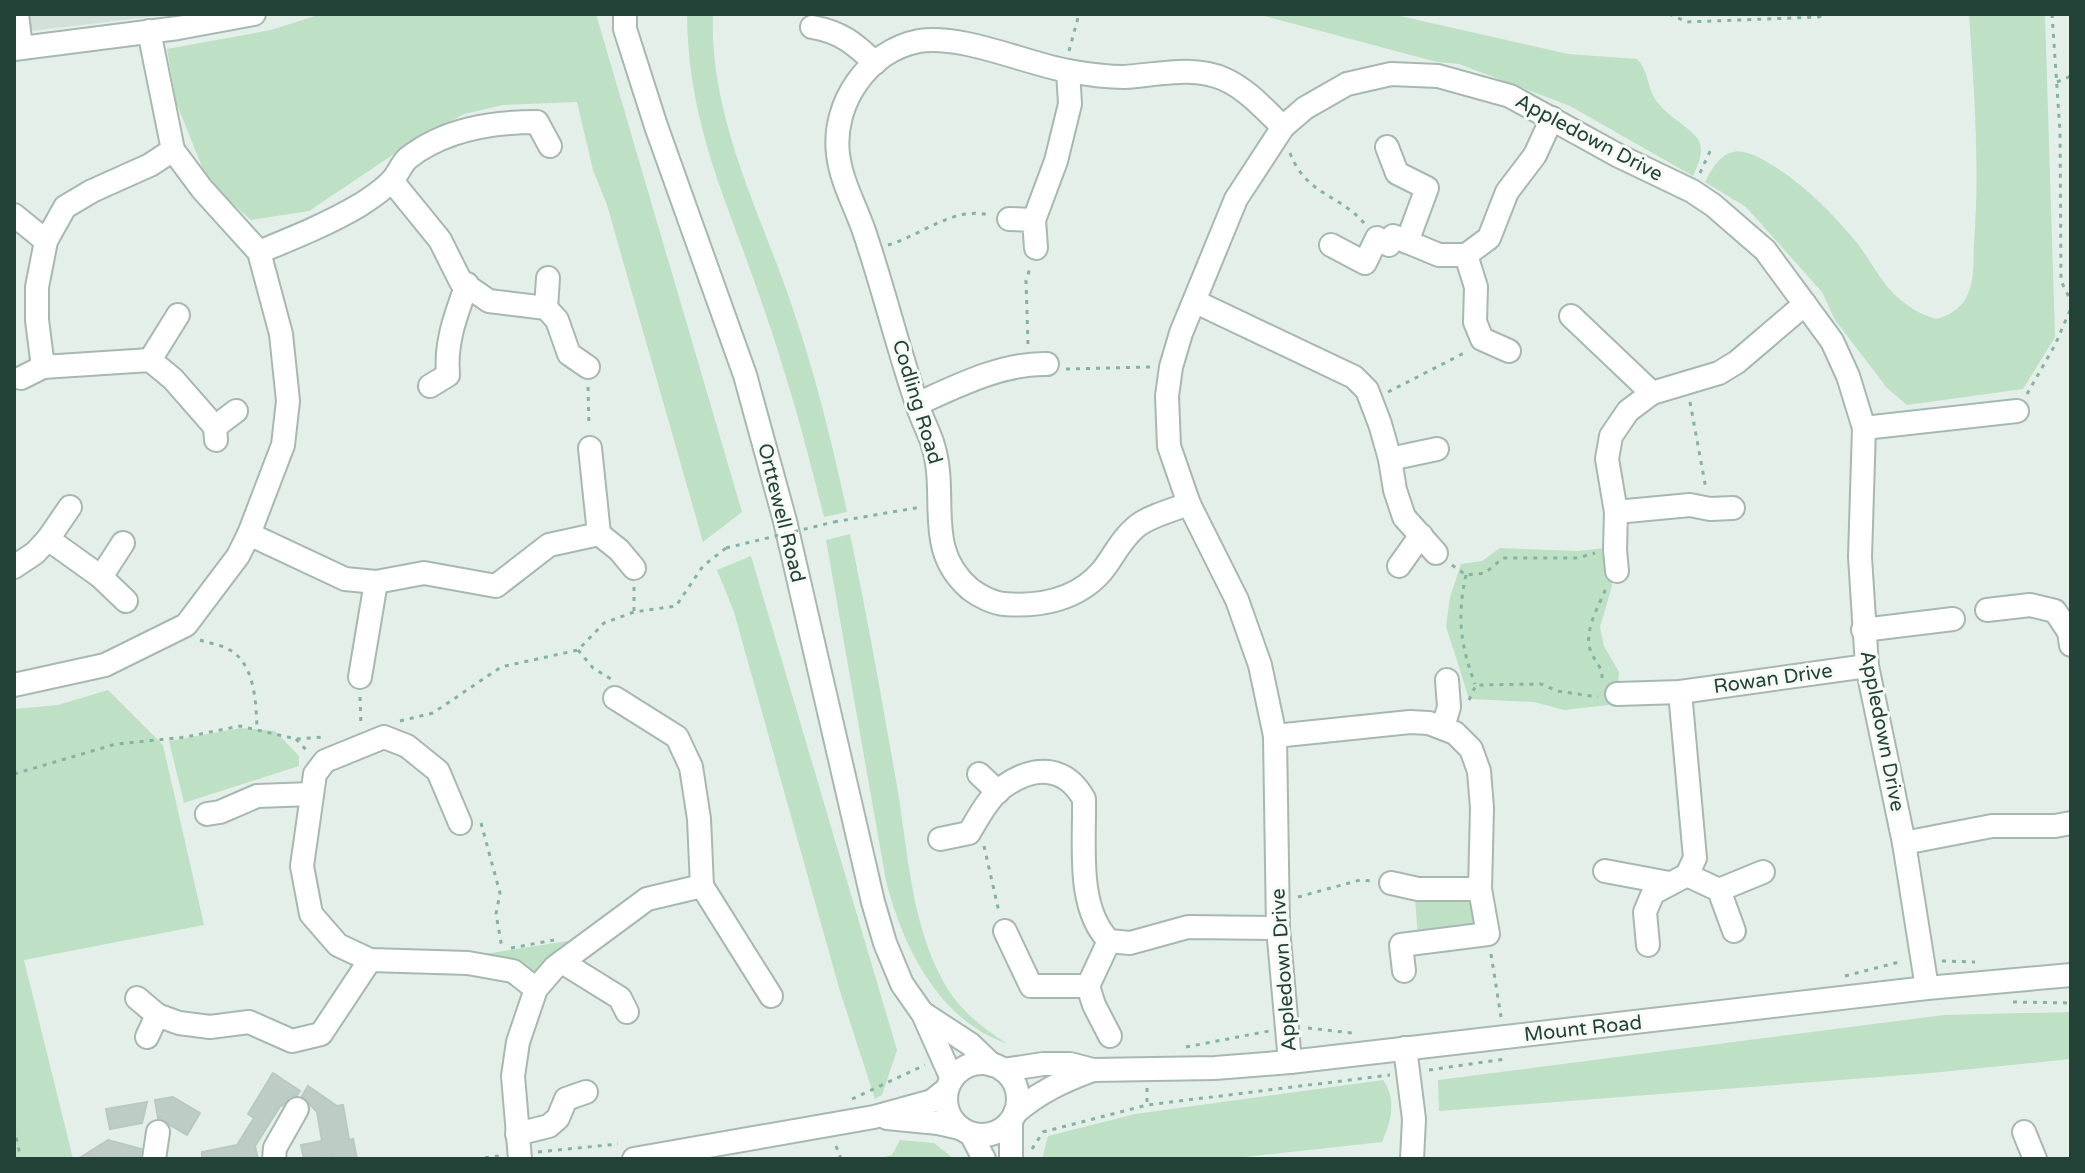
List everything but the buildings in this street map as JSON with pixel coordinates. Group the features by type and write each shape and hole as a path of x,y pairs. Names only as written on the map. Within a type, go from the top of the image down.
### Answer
{"street":[{"path":"17,14 17,49 254,14"},
{"name":"Orttewell Road","path":"625,14 625,29 656,126 745,375 785,521 881,929 902,984 923,1014 949,1084"},
{"path":"812,27 832,30 853,42 875,63"},
{"path":"14,685 105,665 186,625 238,556 283,445 288,401 281,334 259,252 202,189 173,150 149,31"},
{"name":"Codling Road","path":"1189,504 1139,524 1119,543 1103,569 1086,588 1064,599 1002,604 977,595 957,578 944,556 939,530 941,503 933,444 917,404 870,250 844,184 838,153 838,130 846,100 858,79 892,52 920,41 957,42 1068,71 1120,77 1191,71 1225,79 1258,103 1283,127"},
{"path":"1036,248 1034,220 1056,161 1070,104 1068,71"},
{"name":"Appledown Drive","path":"1290,1062 1278,928 1275,736 1260,665 1237,600 1189,504 1169,446 1167,396 1181,333 1236,199 1283,127 1305,108 1347,84 1391,74 1438,76 1510,96 1619,156 1692,191 1765,250 1832,341 1848,376 1864,428 1860,557 1867,666 1904,843 1927,988"},
{"path":"1400,239 1439,255 1466,255 1489,238 1507,192 1535,155 1552,118"},
{"path":"259,252 314,229 361,204 392,181 406,159 439,140 471,127 537,122 550,146"},
{"path":"1331,245 1365,263 1377,238 1389,245 1400,239 1427,188 1397,173 1387,147"},
{"path":"43,367 37,320 37,287 46,241 65,207 150,165 173,150"},
{"path":"392,181 440,240 461,282 489,301 546,308 557,320 569,354 588,367"},
{"path":"14,215 46,241"},
{"path":"1009,219 1034,220"},
{"path":"1466,255 1476,287 1475,322 1482,339 1509,351"},
{"path":"546,308 548,278"},
{"path":"430,386 448,375 451,330 467,284"},
{"path":"1196,302 1354,377 1367,390 1390,459 1395,490 1404,517 1436,553"},
{"path":"1613,568 1616,512 1607,459 1611,436 1645,387 1686,383 1719,373 1737,362 1805,304"},
{"path":"150,360 178,315"},
{"path":"1571,316 1645,387"},
{"path":"21,378 43,367 150,360 173,379 216,434 236,411"},
{"path":"917,404 971,381 1038,364"},
{"path":"1864,428 2017,411"},
{"path":"590,448 599,534 619,550 634,568"},
{"path":"1390,459 1437,449"},
{"path":"1616,512 1690,505 1722,508"},
{"path":"14,567 35,553 70,507"},
{"path":"249,534 345,579 376,582 424,573 496,586 549,545 599,534"},
{"path":"1399,566 1421,535"},
{"path":"48,539 101,577 126,601"},
{"path":"101,577 123,543"},
{"path":"360,677 376,582"},
{"path":"1987,610 2030,605 2055,611 2069,632 2071,645"},
{"path":"1863,630 1953,619"},
{"name":"Rowan Drive","path":"1609,696 1680,692 1867,666"},
{"path":"1447,680 1449,730"},
{"path":"1648,945 1645,912 1653,893 1678,879 1695,858 1680,692"},
{"path":"615,698 632,723 677,737 691,767 699,819 702,886 771,1000"},
{"path":"1275,736 1410,722 1449,730 1471,749 1479,771 1482,808 1480,889 1488,934 1401,945 1404,971"},
{"path":"466,827 438,771 407,746 384,737 325,761 315,774 302,866 311,914 338,945 370,960 468,963 513,971 536,989"},
{"path":"940,839 969,833 1004,786 1031,773 1063,774 1084,799 1086,888 1099,931 1109,941 1130,943 1188,927 1278,928"},
{"path":"979,774 998,792"},
{"path":"207,814 220,812 257,796 312,794"},
{"path":"1904,843 1992,826 2071,823"},
{"path":"1605,871 1678,879 1719,890 1763,872"},
{"path":"1391,883 1418,889 1480,889"},
{"path":"520,1159 513,1076 518,1042 536,989 562,962 647,899 702,886"},
{"path":"1719,890 1734,931"},
{"path":"1005,931 1031,986 1088,986"},
{"path":"1109,941 1088,986 1110,1036"},
{"path":"137,998 157,1015 179,1023 210,1027 249,1022 292,1041 321,1034 370,960"},
{"path":"562,962 620,998 627,1012"},
{"name":"Mount Road","path":"998,1068 1070,1064 1093,1070 1215,1068 1290,1062 1405,1048 1502,1027 2071,975"},
{"name":"Orttewell Road","path":"923,1014 970,1044 998,1068"},
{"path":"147,1037 157,1015"},
{"path":"1405,1048 1414,1119 1412,1159"},
{"path":"635,1159 874,1117 932,1101 970,1065 998,1068 1012,1079 1017,1090 1011,1159"},
{"name":"Mount Road","path":"1013,1117 1037,1095 1093,1070"},
{"path":"949,1084 946,1103 950,1117 966,1131 984,1159"},
{"path":"517,1134 549,1126 558,1118 566,1099 586,1092"},
{"path":"274,1159 275,1148 297,1109"},
{"path":"874,1117 938,1123 986,1135 1000,1131 1013,1117"},
{"path":"154,1159 158,1132"},
{"path":"2024,1132 2035,1159"}],"path":[{"path":"1068,71 1069,46 1079,14"},
{"path":"1669,14 1687,22 1819,17 1824,14"},
{"path":"2052,14 2057,82 2061,281 2071,301"},
{"path":"2057,82 2071,76"},
{"path":"1283,127 1291,158 1318,192 1353,210 1365,224 1400,239"},
{"path":"1692,191 1712,147"},
{"path":"870,250 910,238 959,213 978,212 1009,219"},
{"path":"1036,248 1026,281 1038,364 1057,369 1171,367"},
{"path":"2017,411 2055,345 2071,308"},
{"path":"1370,401 1468,351 1460,333 1475,322"},
{"path":"588,367 590,448"},
{"path":"1686,383 1722,508"},
{"path":"396,722 433,713 501,667 578,650 604,623 634,612 676,606 703,566 726,548 834,522 941,503"},
{"path":"1436,553 1466,575 1485,573 1503,558 1578,558 1613,568 1591,624 1589,648 1603,672 1609,696 1557,691 1541,684 1476,685"},
{"path":"1466,575 1461,598 1460,633 1464,655 1476,685"},
{"path":"175,629 228,648 249,669 257,707 257,729"},
{"path":"578,650 593,668 615,682 615,698"},
{"path":"360,677 362,729"},
{"path":"1449,730 1476,685"},
{"path":"14,774 116,744 186,737 240,726 296,739 339,736"},
{"path":"978,818 996,905 1005,931"},
{"path":"466,827 500,893 496,914 502,950 559,939"},
{"path":"1278,899 1303,897 1360,880 1391,883"},
{"path":"1488,934 1502,1027"},
{"path":"1841,977 1897,961 1999,962 2003,1002 2071,1003"},
{"path":"1489,1018 1502,1027"},
{"path":"1180,1048 1303,1027 1361,1032"},
{"path":"1025,1159 1043,1132 1147,1105 1517,1058"},
{"path":"894,1080 933,1061"},
{"path":"1147,1087 1147,1105"},
{"path":"14,1128 21,1159"}],"shaded area":[{"path":"14,14 174,14 14,33"}],"green space":[{"path":"321,14 596,14 742,512 703,542 607,205 593,170 577,102 503,105 464,114 403,148 309,211 251,220 208,182 176,102 167,49 271,30"},
{"path":"687,14 713,14 714,52 728,126 800,332 847,512 824,517 785,374 720,187 701,122 689,53"},
{"path":"1257,14 1396,15 1568,54 1637,59 1655,99 1698,139 1701,148 1699,162 1693,176 1570,106 1459,64 1437,62"},
{"path":"1969,14 2045,14 2055,337 2023,389 1907,405 1887,388 1835,320 1822,292 1746,207 1705,182 1725,155 1741,152 1760,158 1796,182 1829,211 1904,303 1936,319 1953,312 1969,292 1976,214"},
{"path":"850,534 924,937 943,981 963,1009 1008,1044 962,1018 944,1000 914,956 893,906 826,540"},
{"path":"1500,548 1578,551 1605,548 1610,551 1612,586 1600,627 1604,646 1619,672 1617,704 1564,710 1534,702 1469,699 1446,626 1450,597 1461,564 1482,561"},
{"path":"751,556 897,1050 882,1095 875,1099 839,988 734,612 717,570"},
{"path":"108,690 163,745 204,925 24,960 73,1159 14,1159 14,709 58,705"},
{"path":"241,728 275,731 299,756 299,766 184,803 169,741"},
{"path":"1477,892 1481,934 1418,937 1415,898"},
{"path":"574,940 534,988 453,959"},
{"path":"2071,1012 2071,1059 1931,1073 1439,1111 1438,1080 1944,1015"},
{"path":"1383,1080 1390,1095 1391,1111 1382,1142 1225,1159 1042,1159 1048,1136 1135,1114"},
{"path":"900,1140 934,1143 954,1159 876,1159 892,1155"}]}
